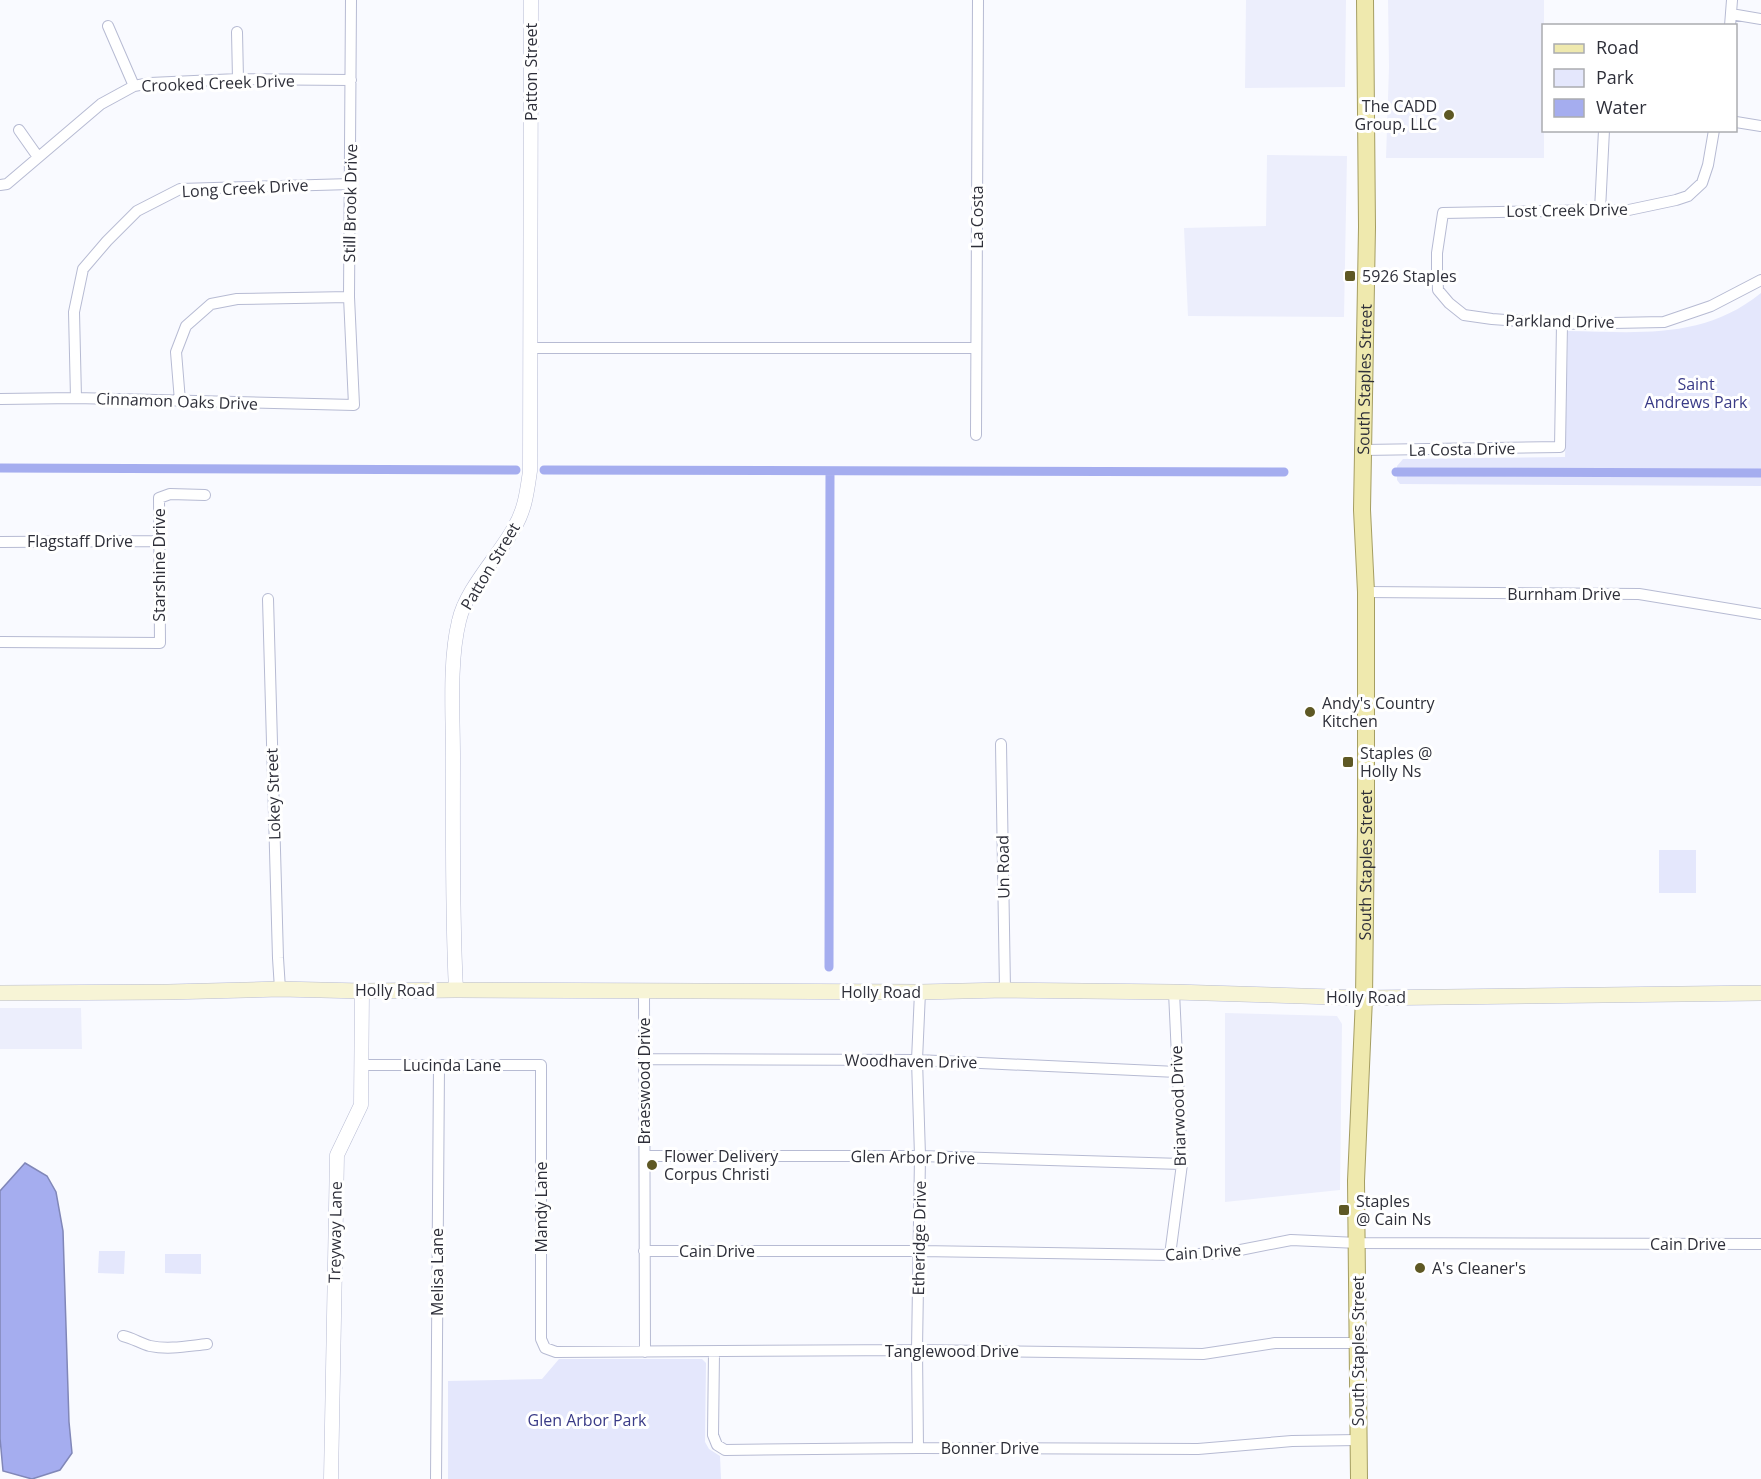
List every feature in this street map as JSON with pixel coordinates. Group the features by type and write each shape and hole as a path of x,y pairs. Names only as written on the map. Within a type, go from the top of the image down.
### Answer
{"main road":[{"name":"South Staples Street","path":"1359,1479 1356,1181 1364,998 1366,836 1366,592 1362,527 1367,227 1365,0"},
{"name":"Holly Road","path":"0,993 168,992 280,988 362,991 920,992 1005,990 1364,998 1761,993"}],"street":[{"name":"Still Brook Drive","path":"351,0 349,297 354,405"},
{"name":"Patton Street","path":"456,990 453,803 455,639 463,608 514,528 526,502 530,471 531,0"},
{"name":"La Costa","path":"976,435 978,0"},
{"path":"1732,0 1730,20 1761,19"},
{"path":"108,26 134,86"},
{"path":"237,32 238,79"},
{"name":"Crooked Creek Drive","path":"0,185 7,184 101,104 134,86 150,83 238,79 351,80"},
{"path":"1737,122 1761,126"},
{"path":"19,130 38,157"},
{"path":"1600,210 1604,132"},
{"name":"Lost Creek Drive","path":"1443,213 1624,211 1676,200 1688,196 1702,183 1708,165 1714,132"},
{"name":"Long Creek Drive","path":"75,398 74,312 83,269 137,211 180,189 351,184"},
{"name":"Parkland Drive","path":"1443,213 1437,269 1438,290 1464,315 1562,324 1664,322 1711,306 1761,280"},
{"path":"180,401 176,352 186,326 211,304 237,299 349,297"},
{"name":"La Costa Drive","path":"1364,450 1560,447 1562,324"},
{"path":"530,348 976,348"},
{"name":"Cinnamon Oaks Drive","path":"0,399 75,398 354,405"},
{"name":"Starshine Drive","path":"0,642 160,643 159,498 170,494 205,495"},
{"name":"Flagstaff Drive","path":"0,542 159,541"},
{"name":"Burnham Drive","path":"1366,592 1639,594 1761,614"},
{"name":"Lokey Street","path":"268,599 280,988"},
{"name":"Un Road","path":"1001,744 1005,990"},
{"name":"Treyway Lane","path":"331,1479 337,1155 361,1105 362,991"},
{"name":"Braeswood Drive","path":"644,991 645,1352"},
{"name":"Etheridge Drive","path":"918,1448 920,992"},
{"name":"Briarwood Drive","path":"1170,1256 1182,1164 1174,992"},
{"name":"Woodhaven Drive","path":"644,1059 918,1060 1177,1072"},
{"name":"Lucinda Lane","path":"362,1065 541,1065"},
{"name":"Mandy Lane","path":"541,1065 541,1339 545,1348"},
{"name":"Melisa Lane","path":"436,1479 439,1066"},
{"name":"Glen Arbor Drive","path":"645,1156 920,1156 1182,1164"},
{"name":"Cain Drive","path":"644,1251 919,1251 1170,1256 1226,1253 1291,1240 1358,1243 1761,1244"},
{"path":"123,1336 133,1338 147,1346 166,1348 207,1344"},
{"name":"Tanglewood Drive","path":"545,1348 556,1352 917,1350 1203,1354 1275,1343 1358,1343"},
{"name":"Bonner Drive","path":"714,1352 713,1435 717,1445 725,1450 1198,1449 1358,1440"}],"shaded area":[{"path":"1246,0 1346,0 1345,87 1245,88"},
{"path":"1388,0 1544,0 1542,132 1544,132 1544,158 1386,158 1389,67"},
{"path":"1267,155 1347,156 1344,317 1188,316 1184,228 1266,226"},
{"path":"0,1008 81,1008 82,1049 0,1049"},
{"path":"1225,1013 1337,1016 1342,1024 1340,1190 1225,1202"}],"green space":[{"name":"Saint Andrews Park","path":"1761,293 1761,486 1400,484 1397,480 1397,466 1403,459 1565,457 1568,331 1645,332 1693,326 1716,319 1739,308"},
{"path":"1659,850 1696,850 1696,893 1659,893"},
{"path":"99,1251 125,1251 124,1274 98,1273"},
{"path":"165,1254 201,1254 201,1274 165,1273"},
{"name":"Glen Arbor Park","path":"559,1359 702,1359 706,1363 705,1442 709,1449 720,1456 721,1479 448,1479 448,1381 542,1379"}],"water":[{"path":"25,1163 47,1176 56,1192 63,1231 72,1453 60,1470 32,1479 3,1471 0,1438 0,1191"}],"waterway":[{"path":"0,468 516,470"},
{"path":"544,470 1284,472"},
{"path":"829,967 830,471"},
{"path":"1396,472 1761,473"}],"place":[{"name":"The CADD Group, LLC","path":"1449,115"},
{"name":"5926 Staples","path":"1350,276"},
{"name":"Andy's Country Kitchen","path":"1310,712"},
{"name":"Staples @ Holly Ns","path":"1348,762"},
{"name":"Flower Delivery Corpus Christi","path":"652,1165"},
{"name":"Staples @ Cain Ns","path":"1344,1210"},
{"name":"A's Cleaner's","path":"1420,1268"}]}
